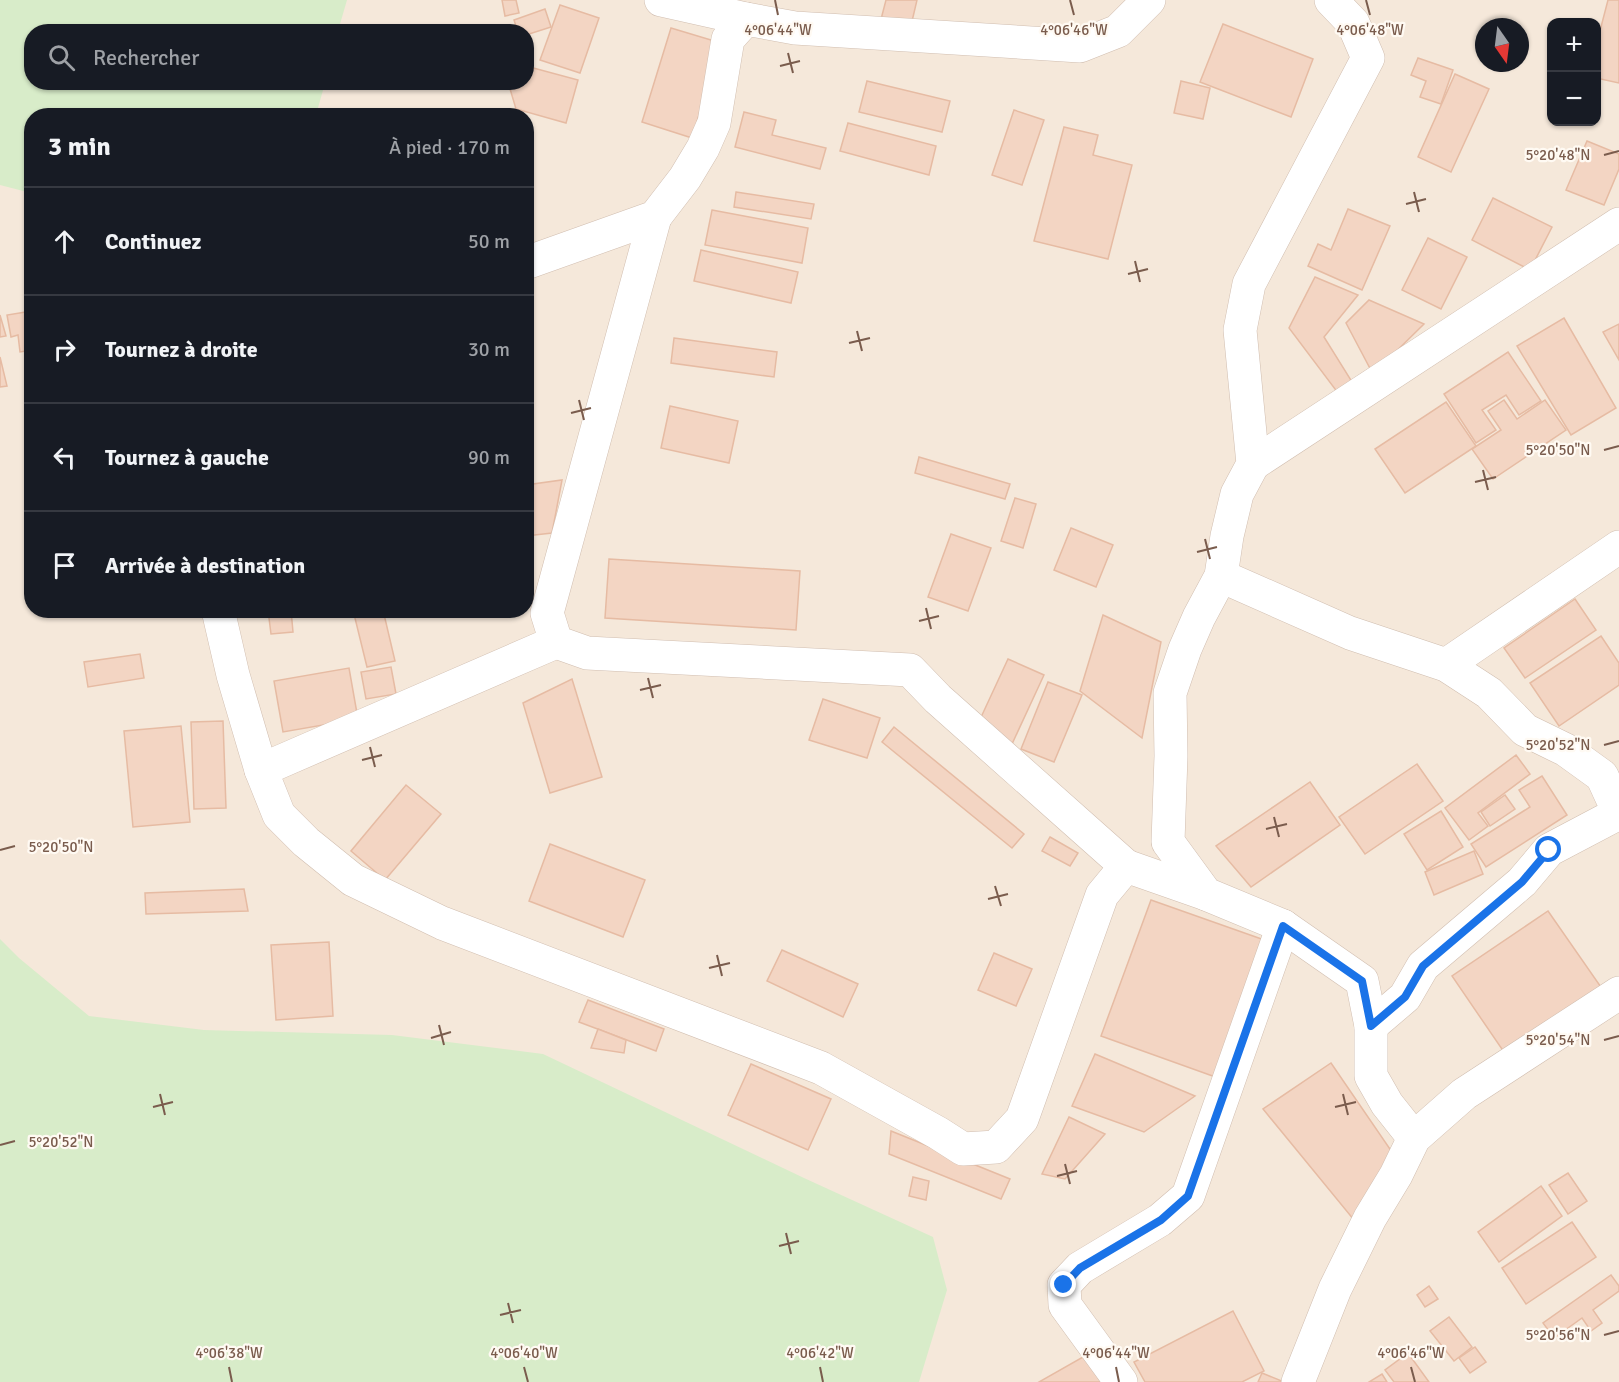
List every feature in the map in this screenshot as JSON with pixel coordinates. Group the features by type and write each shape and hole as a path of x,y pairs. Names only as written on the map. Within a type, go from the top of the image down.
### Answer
{"street":[{"path":"661,0 795,28 1080,46 1118,31 1149,0"},
{"path":"1252,464 1240,330 1249,284 1368,58 1353,23 1331,0"},
{"path":"556,642 547,613 655,217 685,178 703,148 714,123 728,39 746,19"},
{"path":"534,260 655,217"},
{"path":"1206,894 1168,842 1171,756 1170,693 1185,649 1221,576 1237,494 1252,464 1619,224"},
{"path":"1446,665 1619,547"},
{"path":"1221,576 1350,633 1446,665 1489,693 1525,730 1566,750 1602,776 1619,813 1549,850 1522,882 1423,966 1405,997 1371,1026"},
{"path":"220,618 233,675 261,770 279,815 306,842 353,880 442,923 821,1068 963,1149 996,1147 1023,1119 1102,895 1126,866"},
{"path":"261,770 556,642 587,653 910,670 938,699 1126,866 1206,894 1283,926 1362,981 1371,1026 1371,1076 1387,1104 1414,1138"},
{"path":"1122,1382 1065,1305 1064,1285 1080,1268 1161,1220 1188,1196 1283,926"},
{"path":"1298,1382 1335,1289 1370,1218 1396,1175 1414,1138 1464,1094 1619,993"}],"shaded area":[{"path":"0,0 1619,0 1619,1382 0,1382"}],"green space":[{"path":"0,0 347,0 340,24 24,24 24,90 323,90 318,108 24,108 24,191 0,185"},
{"path":"0,939 19,958 89,1016 204,1030 392,1035 543,1054 933,1237 947,1290 919,1382 0,1382"}],"building":[{"path":"502,0 516,0 519,13 505,16"},
{"path":"886,0 917,0 909,34 879,27"},
{"path":"1608,0 1619,0 1619,83 1601,79 1601,27"},
{"path":"560,5 599,18 580,73 540,60"},
{"path":"545,9 551,27 534,32 534,24 515,24 514,20"},
{"path":"1223,24 1313,59 1291,117 1200,82"},
{"path":"671,28 721,43 692,138 642,122"},
{"path":"1418,58 1453,70 1441,104 1420,97 1426,81 1411,75"},
{"path":"534,68 578,80 566,123 534,114 534,108 516,108 510,90 534,90"},
{"path":"1455,74 1489,89 1451,172 1418,157"},
{"path":"867,81 950,101 942,132 859,112"},
{"path":"1181,81 1210,88 1203,119 1174,113"},
{"path":"1014,110 1044,120 1022,185 992,175"},
{"path":"744,112 776,120 772,135 826,148 820,169 735,147"},
{"path":"848,123 936,146 929,175 840,151"},
{"path":"1064,127 1098,135 1093,155 1132,165 1108,259 1034,241"},
{"path":"1587,141 1619,154 1619,169 1604,205 1566,190"},
{"path":"736,192 814,204 811,219 734,207"},
{"path":"1493,198 1552,227 1530,270 1472,240"},
{"path":"1348,209 1390,226 1362,290 1308,266 1318,244 1331,250"},
{"path":"712,210 808,228 802,263 705,245"},
{"path":"1428,238 1467,257 1441,309 1402,290"},
{"path":"701,250 798,272 791,303 694,281"},
{"path":"1315,277 1358,295 1324,337 1354,385 1341,397 1289,328"},
{"path":"1369,300 1424,324 1373,374 1346,323"},
{"path":"24,312 24,351 20,352 18,335 11,337 7,315"},
{"path":"0,315 6,336 0,337"},
{"path":"1564,318 1616,408 1571,435 1517,346"},
{"path":"1619,324 1619,360 1603,332"},
{"path":"674,338 777,352 774,377 671,363"},
{"path":"1508,352 1541,401 1519,415 1506,395 1482,410 1496,430 1476,443 1444,394"},
{"path":"0,357 7,386 0,387"},
{"path":"1504,400 1517,419 1545,400 1566,430 1493,479 1472,449 1501,430 1488,411"},
{"path":"1446,402 1476,446 1405,493 1375,449"},
{"path":"670,406 738,421 729,463 661,448"},
{"path":"919,457 1010,484 1005,499 915,473"},
{"path":"562,480 552,533 534,535 534,484"},
{"path":"1015,498 1036,504 1023,548 1001,541"},
{"path":"1071,528 1113,545 1096,587 1054,570"},
{"path":"951,534 991,548 968,611 928,597"},
{"path":"609,559 800,571 796,630 605,618"},
{"path":"1575,599 1596,630 1525,678 1504,648"},
{"path":"1103,615 1161,642 1142,738 1080,691"},
{"path":"269,618 292,618 293,632 271,634"},
{"path":"355,618 385,618 395,661 367,667"},
{"path":"1601,636 1619,663 1619,685 1559,726 1530,683"},
{"path":"140,654 144,678 88,687 84,662"},
{"path":"1008,659 1044,675 1012,744 976,728"},
{"path":"391,667 396,694 366,699 361,672"},
{"path":"349,668 358,719 283,732 274,681"},
{"path":"572,679 602,777 550,793 523,703"},
{"path":"1048,682 1082,695 1054,762 1021,749"},
{"path":"823,699 880,718 867,758 809,740"},
{"path":"223,721 226,808 194,809 191,722"},
{"path":"181,726 190,822 133,827 124,731"},
{"path":"894,727 1024,834 1012,848 882,742"},
{"path":"1516,755 1530,774 1478,813 1488,826 1469,840 1445,808"},
{"path":"1417,764 1443,801 1365,854 1339,817"},
{"path":"1542,776 1567,815 1486,867 1471,844 1530,807 1519,790"},
{"path":"1310,782 1340,825 1251,887 1216,846"},
{"path":"406,785 441,814 385,880 351,851"},
{"path":"1505,795 1515,809 1490,826 1481,812"},
{"path":"1441,811 1463,847 1427,870 1404,834"},
{"path":"1050,837 1078,853 1070,866 1042,851"},
{"path":"550,844 645,880 623,937 529,901"},
{"path":"1474,851 1483,874 1434,895 1425,872"},
{"path":"244,889 248,911 146,914 145,893"},
{"path":"1151,900 1270,942 1221,1079 1101,1036"},
{"path":"1548,911 1603,990 1506,1055 1452,976"},
{"path":"329,942 333,1016 276,1020 271,945"},
{"path":"782,950 858,984 843,1017 767,981"},
{"path":"994,953 1032,969 1016,1006 978,990"},
{"path":"588,1000 664,1029 656,1051 579,1022"},
{"path":"598,1029 626,1040 624,1053 591,1048"},
{"path":"1095,1054 1195,1096 1144,1132 1072,1106"},
{"path":"1331,1063 1392,1152 1354,1220 1263,1109"},
{"path":"751,1064 831,1099 808,1150 728,1115"},
{"path":"1069,1117 1105,1134 1065,1179 1042,1174"},
{"path":"891,1131 1010,1179 1001,1199 889,1154"},
{"path":"1568,1173 1587,1201 1568,1214 1549,1185"},
{"path":"913,1177 929,1181 926,1200 909,1196"},
{"path":"1541,1186 1562,1216 1499,1262 1478,1232"},
{"path":"1572,1222 1596,1257 1526,1304 1502,1268"},
{"path":"1611,1275 1619,1286 1619,1291 1593,1310 1602,1323 1591,1331 1582,1318 1554,1338 1543,1323"},
{"path":"1429,1286 1438,1299 1425,1307 1417,1295"},
{"path":"1233,1311 1264,1371 1242,1382 1145,1382 1134,1362"},
{"path":"1449,1317 1472,1347 1454,1361 1430,1331"},
{"path":"1475,1347 1486,1362 1470,1373 1459,1358"},
{"path":"1090,1353 1107,1382 1039,1382"},
{"path":"1408,1353 1429,1382 1394,1382 1385,1370"},
{"path":"1262,1373 1284,1382 1258,1382"},
{"path":"1382,1374 1387,1382 1369,1382"}],"route":[{"path":"1064,1285 1080,1268 1161,1220 1188,1196 1283,926 1362,981 1371,1026 1405,997 1423,966 1522,882 1549,850"}]}
